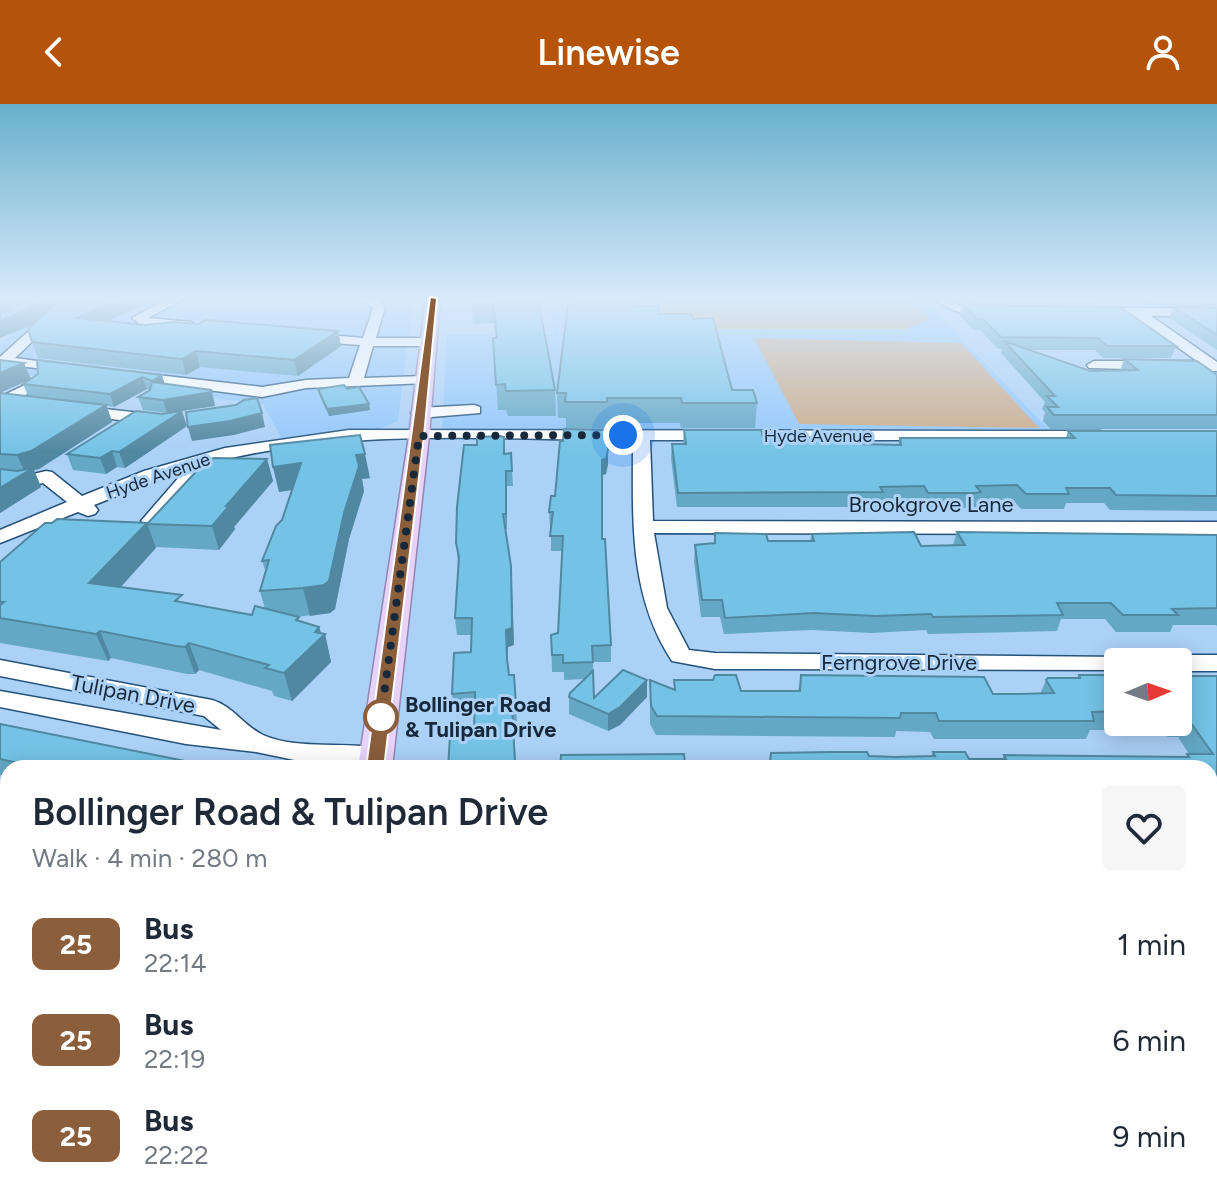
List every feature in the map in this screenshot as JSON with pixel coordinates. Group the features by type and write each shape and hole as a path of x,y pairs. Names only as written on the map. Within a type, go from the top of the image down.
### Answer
{"main road":[{"path":"376,760 419,436 427,349"}],"street":[{"path":"17,349 4,361 78,370"},
{"path":"355,382 366,349"},
{"path":"1189,349 1214,367"},
{"path":"1094,365 1214,367"},
{"path":"122,375 262,392 306,384 423,380"},
{"path":"1,402 35,384"},
{"path":"1,402 31,405"},
{"path":"60,408 118,415 137,410 167,421 181,419"},
{"path":"111,434 137,410"},
{"path":"419,413 474,410"},
{"path":"641,435 645,527"},
{"name":"Hyde Avenue","path":"0,553 86,509 149,488 186,471 308,449 385,444 419,436 1124,436"},
{"path":"0,479 26,482 53,471 86,509"},
{"path":"141,533 186,471"},
{"name":"Hyde Avenue","path":"0,537 56,527"},
{"name":"Brookgrove Lane","path":"645,527 1217,528"},
{"name":"Ferngrove Drive","path":"645,527 646,568 666,637 681,656 715,661 1104,662"},
{"path":"1192,663 1217,663"},
{"name":"Tulipan Drive","path":"0,668 212,709 256,743"},
{"name":"Tulipan Drive","path":"0,699 186,735 357,760"}],"shaded area":[{"path":"0,349 407,349 398,421 379,429 282,439 263,404 0,372"},
{"path":"446,349 972,349 1052,433 442,429"},
{"path":"760,349 967,349 1039,428 799,424"}],"building":[{"path":"95,349 310,349 294,360 196,351 182,359"},
{"path":"494,349 547,349 555,390 506,391 505,384 496,385"},
{"path":"562,349 721,349 732,390 753,390 757,403 682,403 681,398 607,398 607,402 565,402 566,393 557,393"},
{"path":"1012,349 1027,349 1090,371 1138,370 1124,359 1197,361 1217,375 1217,415 1054,415 1047,407 1058,407 1047,396 1055,396"},
{"path":"0,360 24,363 0,373"},
{"path":"37,360 162,375 152,381 142,377 110,394 23,384 38,374"},
{"path":"152,382 212,392 163,400 138,397 150,390"},
{"path":"344,385 347,389 359,387 369,404 327,409 318,389"},
{"path":"0,393 106,405 31,451 17,455 0,454"},
{"path":"257,398 262,413 188,427 186,412 236,405"},
{"path":"136,411 162,414 182,411 119,452 112,451 100,458 67,454"},
{"path":"564,429 608,430 608,450 606,459 602,460 602,539 605,539 611,645 592,646 593,662 563,663 563,655 552,655 551,635 558,633 563,536 550,536 553,512 549,512 551,496 555,496"},
{"path":"684,430 761,430 763,437 854,438 859,444 901,445 900,438 1075,438 1068,431 1217,431 1217,496 1116,495 1110,488 1066,488 1069,494 1026,494 1017,485 976,486 981,492 975,493 928,493 924,486 880,487 883,492 678,493 672,444 686,444"},
{"path":"360,435 365,454 356,455 359,466 344,513 329,581 324,585 260,591 269,560 262,561 276,526 282,520 301,463 273,467 270,445"},
{"path":"477,437 504,437 504,454 511,453 512,471 506,471 506,514 503,514 511,566 512,628 506,630 509,675 514,675 516,704 512,705 515,760 448,760 450,736 469,735 469,729 474,729 475,692 452,694 454,653 471,652 472,618 455,618 459,557 456,543 457,507 464,445 477,445"},
{"path":"267,459 212,526 147,524 207,460"},
{"path":"33,468 0,488 0,469 17,471"},
{"path":"57,519 147,523 89,583 182,595 175,601 252,615 255,606 299,617 296,620 319,627 315,632 325,634 284,673 265,668 269,665 189,643 185,647 176,646 100,631 96,634 0,618 0,605 4,602 0,602 0,562 45,523"},
{"path":"914,532 921,546 965,545 957,532 1217,535 1217,608 1172,609 1178,615 1123,615 1111,603 1057,603 1063,615 933,617 931,614 876,616 814,613 725,618 722,600 702,600 695,545 715,543 715,533 766,534 768,541 814,541 812,534"},
{"path":"623,670 647,680 620,707 608,714 569,697 593,671 594,698"},
{"path":"715,675 736,675 741,691 800,691 801,675 984,677 993,694 1020,694 1054,693 1046,680 1048,678 1104,675 1104,712 1092,712 1094,721 939,721 936,713 901,713 900,718 657,716 651,706 650,680 675,690 674,680 713,680"},
{"path":"1192,676 1217,676 1217,760 770,760 771,753 867,752 869,756 895,757 965,752 969,759 1006,759 1004,755 1189,757 1187,754 1213,754 1192,725"},
{"path":"0,724 180,760 5,760 0,759"},
{"path":"684,754 685,760 561,760 561,755"}],"bus line":[{"name":"25","path":"376,760 419,436 427,349"}],"place":[{"name":"Bollinger Road & Tulipan Drive","path":"381,717"}],"route":[{"path":"381,717 419,436 623,435"}]}
